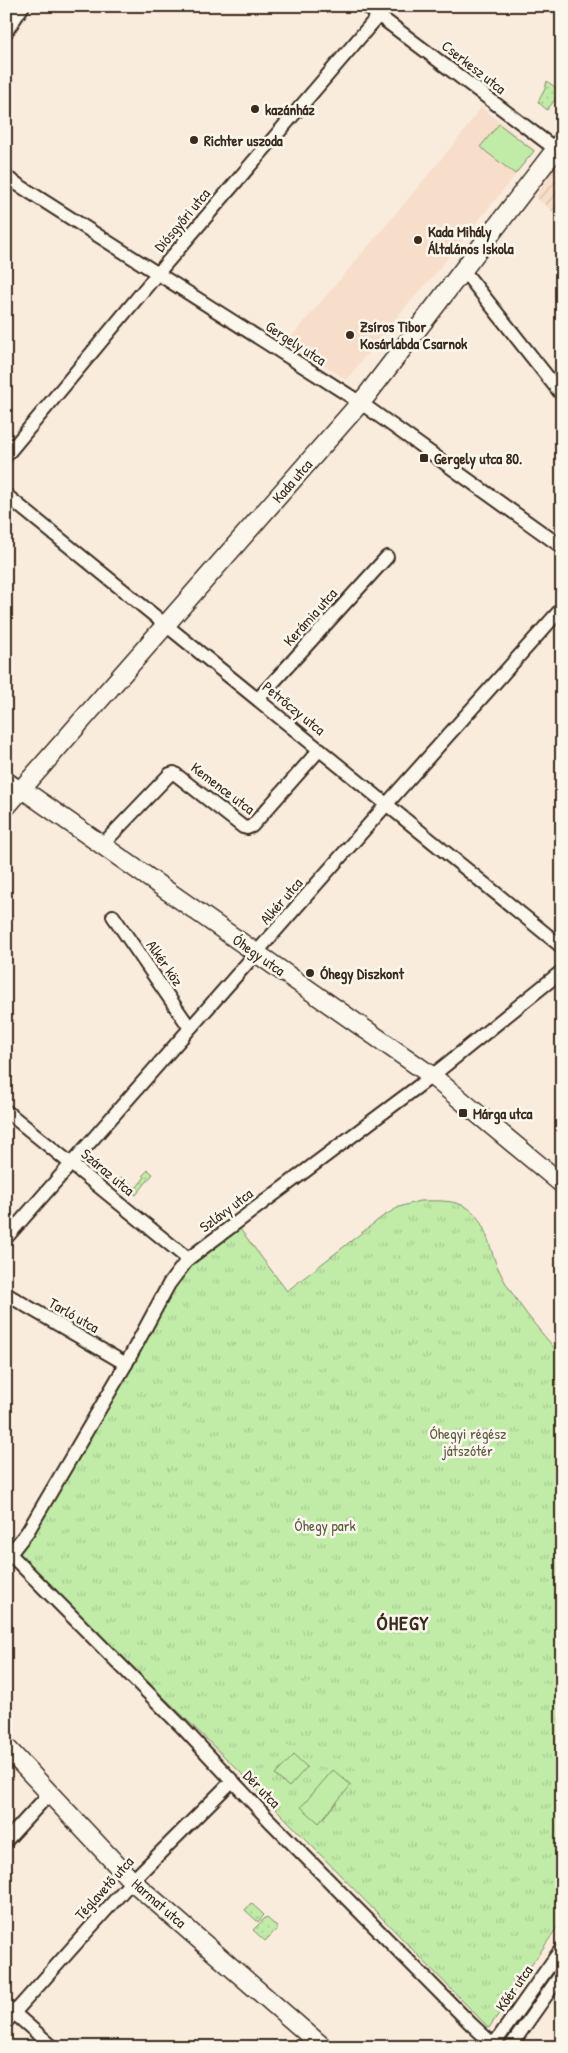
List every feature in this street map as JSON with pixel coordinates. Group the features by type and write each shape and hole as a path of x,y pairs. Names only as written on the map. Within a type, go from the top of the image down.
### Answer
{"street":[{"path":"6,32 23,6"},
{"name":"Cserkesz utca","path":"366,6 381,11 559,148"},
{"name":"Diósgyőri utca","path":"6,456 381,11"},
{"name":"Kada utca","path":"6,807 360,403 559,148"},
{"name":"Gergely utca","path":"6,177 360,403 562,547"},
{"path":"463,270 562,395"},
{"name":"Petrőczy utca","path":"6,495 562,946"},
{"name":"Kerámia utca","path":"258,699 387,557"},
{"name":"Alkér utca","path":"6,1238 562,608"},
{"name":"Kemence utca","path":"102,845 170,774 174,773 243,827 252,826 320,749"},
{"path":"6,778 22,789"},
{"name":"Óhegy utca","path":"22,789 432,1076 562,1184"},
{"name":"Alkér köz","path":"113,916 190,1028"},
{"name":"Szlávy utca","path":"8,1554 28,1531 126,1364 169,1284 188,1259 432,1076 562,971"},
{"name":"Száraz utca","path":"6,1110 188,1259"},
{"name":"Tarló utca","path":"6,1294 126,1364"},
{"name":"Dér utca","path":"8,1554 181,1726 232,1781 494,2046"},
{"name":"Harmat utca","path":"6,1747 132,1880 323,2047"},
{"name":"Téglavető utca","path":"9,2014 132,1880 232,1781"},
{"path":"6,1841 49,1794"},
{"name":"Kőér utca","path":"494,2046 562,1948"},
{"name":"Kőér utca","path":"510,2047 562,1973"},
{"path":"9,2014 53,2047"}],"shaded area":[{"name":"Kada Mihály Általános Iskola","path":"481,107 536,150 430,280 390,324 347,380 287,342 462,134"},
{"path":"556,167 562,170 562,219 535,197"}],"green space":[{"path":"547,81 561,92 547,110 538,102"},
{"path":"499,124 534,151 515,174 480,147"},
{"path":"148,1170 153,1174 136,1195 118,1181 121,1177 136,1188"},
{"name":"Óhegy park","path":"419,1201 457,1203 474,1213 483,1227 497,1266 510,1290 526,1314 562,1357 562,1920 489,2028 239,1771 19,1555 63,1485 172,1289 192,1263 240,1229 287,1291 382,1217 399,1207"},
{"path":"294,1755 307,1767 289,1787 275,1775"},
{"path":"333,1770 351,1785 319,1823 301,1807"},
{"path":"251,1903 264,1915 258,1922 245,1910"},
{"path":"266,1917 278,1928 265,1941 253,1930"}],"place":[{"name":"kazánház","path":"255,109"},
{"name":"Richter uszoda","path":"194,140"},
{"name":"Kada Mihály Általános Iskola","path":"418,240"},
{"name":"Zsíros Tibor Kosárlabda Csarnok","path":"350,335"},
{"name":"Gergely utca 80.","path":"424,458"},
{"name":"Óhegy Diszkont","path":"310,973"},
{"name":"Márga utca","path":"463,1113"}],"district":[{"name":"ÓHEGY","path":"403,1622"}],"park label":[{"name":"Óhegyi régész játszótér","path":"468,1442"}]}
